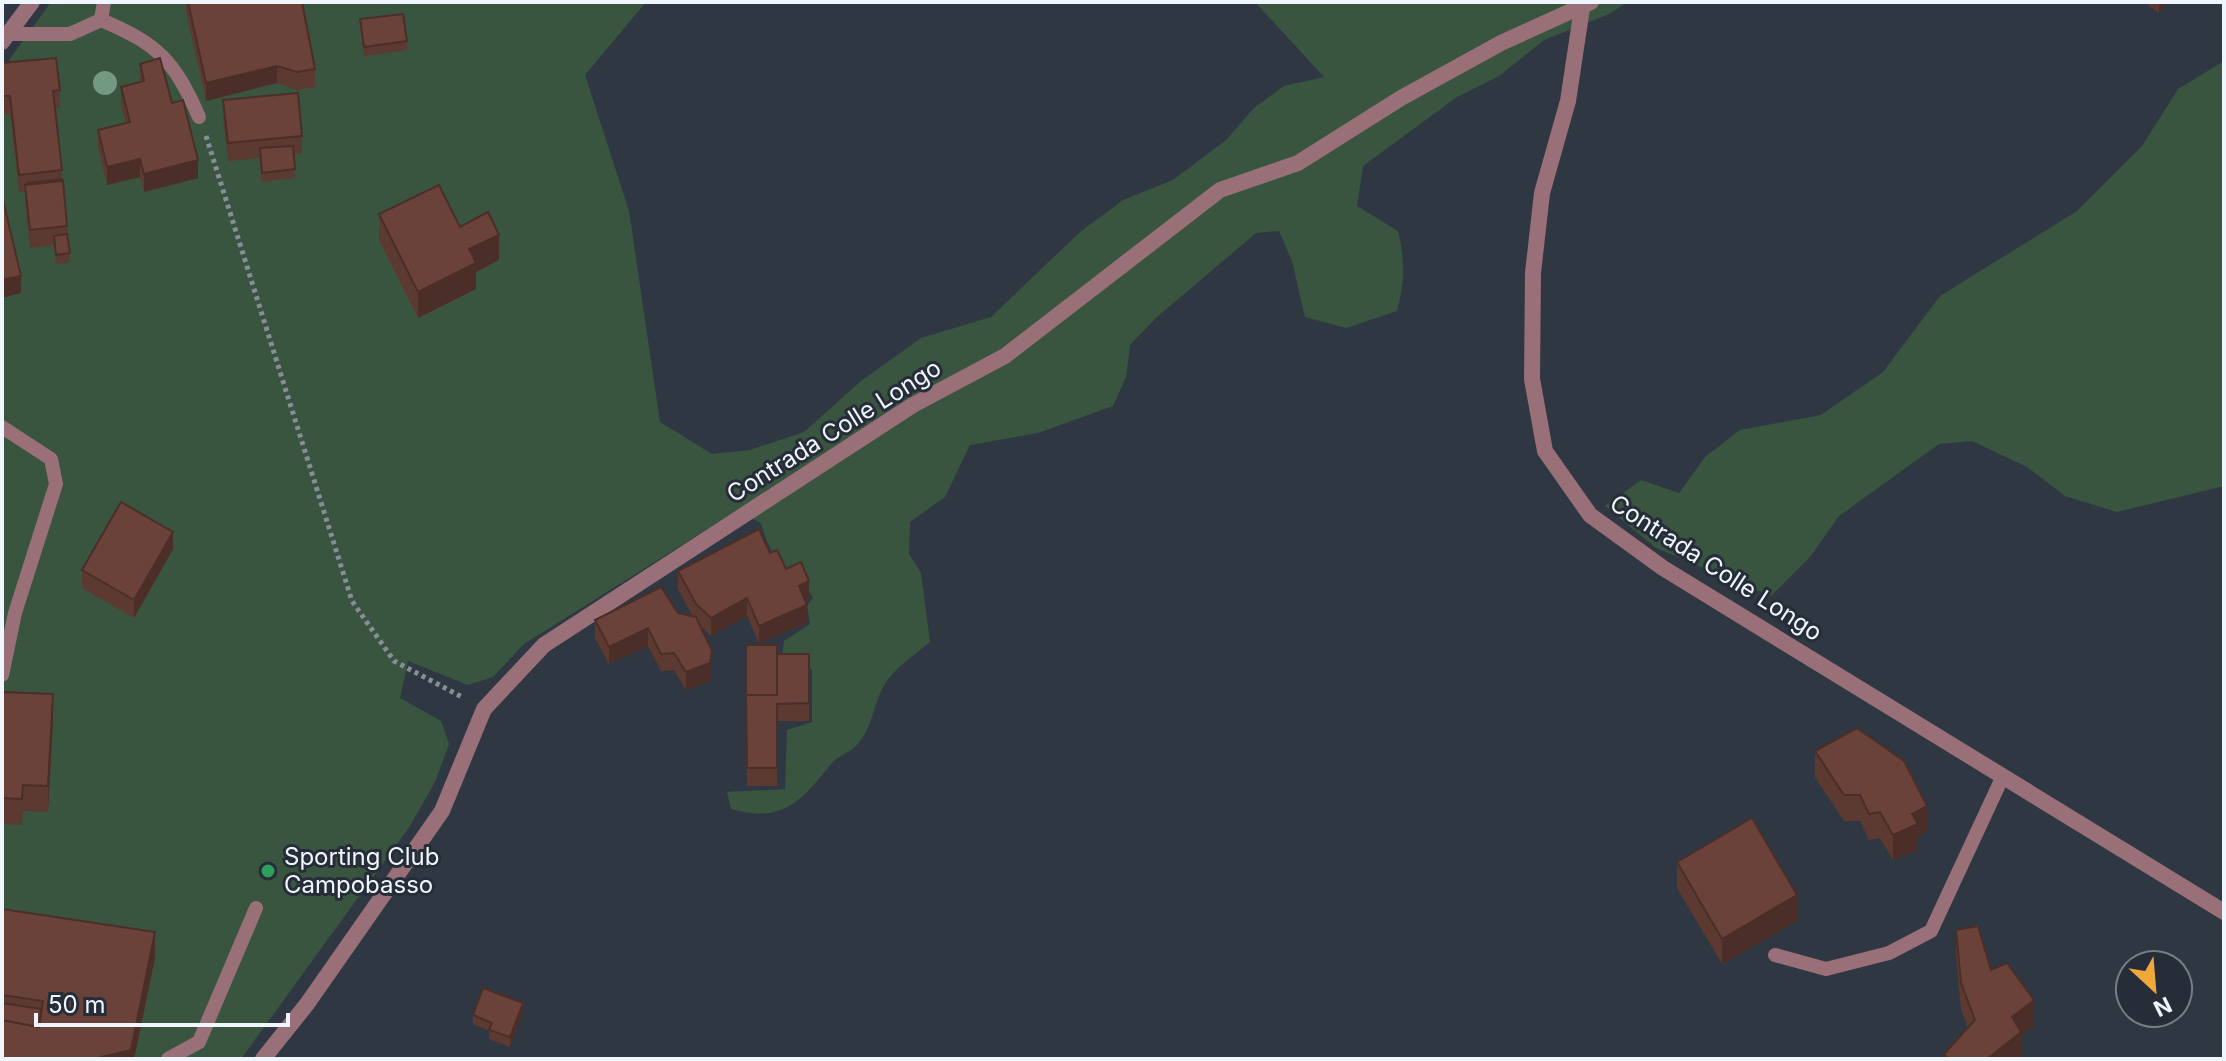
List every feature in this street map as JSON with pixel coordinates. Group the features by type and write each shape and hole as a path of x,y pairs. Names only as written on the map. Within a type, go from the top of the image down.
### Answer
{"street":[{"path":"5,38 32,2"},
{"name":"Contrada Colle Longo","path":"263,1059 307,1004 442,811 484,709 544,645 913,405 1005,356 1220,190 1298,163 1401,98 1501,43 1586,5"},
{"name":"Contrada Colle Longo","path":"1586,5 1568,101 1542,193 1533,273 1532,379 1545,451 1590,515 1663,568 2224,912"}],"lane":[{"path":"101,20 104,2"},
{"path":"5,38 70,34 101,20 138,36 161,52 199,117"},
{"path":"2,427 51,459 56,484 15,613 2,675"},
{"path":"1775,955 1826,969 1889,953 1931,931 2003,776"},
{"path":"168,1059 199,1042 256,908"}],"path":[{"path":"199,117 228,198 352,601 394,661 484,709"}],"green space":[{"path":"51,2 646,2 585,75 629,211 660,422 712,454 750,450 804,432 861,381 921,338 991,317 1080,232 1123,200 1173,180 1226,140 1254,108 1284,86 1324,77 1255,2 1628,2 1609,14 1544,40 1499,76 1457,97 1363,166 1357,206 1398,231 1403,271 1397,311 1346,328 1305,317 1292,261 1279,231 1256,233 1157,317 1130,345 1126,377 1113,406 1038,433 970,445 945,497 910,522 909,554 921,573 930,642 889,678 857,745 835,760 789,806 764,813 731,809 727,792 785,789 787,730 812,722 812,669 798,667 782,655 784,641 810,624 807,605 813,598 805,586 779,563 769,547 761,523 736,511 524,644 493,677 468,685 408,661 400,698 441,721 449,744 435,782 410,826 241,1059 2,1059 2,70"},
{"path":"2224,61 2224,486 2117,512 2065,496 2027,467 1972,441 1939,444 1839,516 1810,557 1771,596 1656,548 1605,506 1641,480 1679,493 1705,457 1740,430 1821,415 1883,372 1940,296 2077,211 2142,146 2178,89"}],"building":[{"path":"188,2 302,2 315,69 297,72 277,66 206,83"},
{"path":"403,14 407,41 364,47 360,19"},
{"path":"56,58 60,90 53,91 62,170 19,175 10,96 2,96 2,63"},
{"path":"160,58 172,103 183,100 198,160 144,174 140,159 107,167 98,130 130,122 121,87 144,81 140,64"},
{"path":"298,93 302,136 228,143 223,100"},
{"path":"293,146 295,169 262,173 260,148"},
{"path":"62,181 28,184 28,183"},
{"path":"63,181 67,226 30,230 25,185"},
{"path":"439,185 460,227 488,212 499,235 469,249 476,263 418,292 379,214"},
{"path":"2,196 21,276 2,280"},
{"path":"67,234 70,253 56,255 54,236"},
{"path":"121,502 173,532 134,600 82,570"},
{"path":"759,529 770,553 777,550 786,569 801,562 809,581 799,586 807,605 759,626 747,598 711,618 696,604 678,571"},
{"path":"661,587 678,613 696,617 712,651 710,663 686,672 674,653 661,654 648,628 609,647 595,620"},
{"path":"746,645 777,645 777,695 746,695"},
{"path":"777,654 809,654 809,703 777,704 777,768 747,768 746,695 777,695"},
{"path":"2,692 53,694 48,786 23,785 22,799 2,798"},
{"path":"1857,728 1904,761 1927,806 1912,814 1918,824 1893,835 1880,812 1869,814 1860,795 1844,795 1815,751"},
{"path":"1752,818 1797,895 1722,939 1677,862"},
{"path":"2,909 155,932 131,1050 93,1059 2,1059 2,1020 39,1027 43,1001 2,995"},
{"path":"1978,926 1991,970 2007,963 2034,1000 2012,1017 2021,1032 1987,1059 1948,1059 1944,1054 1975,1020 1961,983 1956,930"},
{"path":"483,988 523,1003 510,1037 489,1030 492,1023 473,1015"},
{"path":"2,1003 41,1009 39,1027 2,1020"}],"place":[{"name":"Sporting Club Campobasso","path":"268,871"}]}
